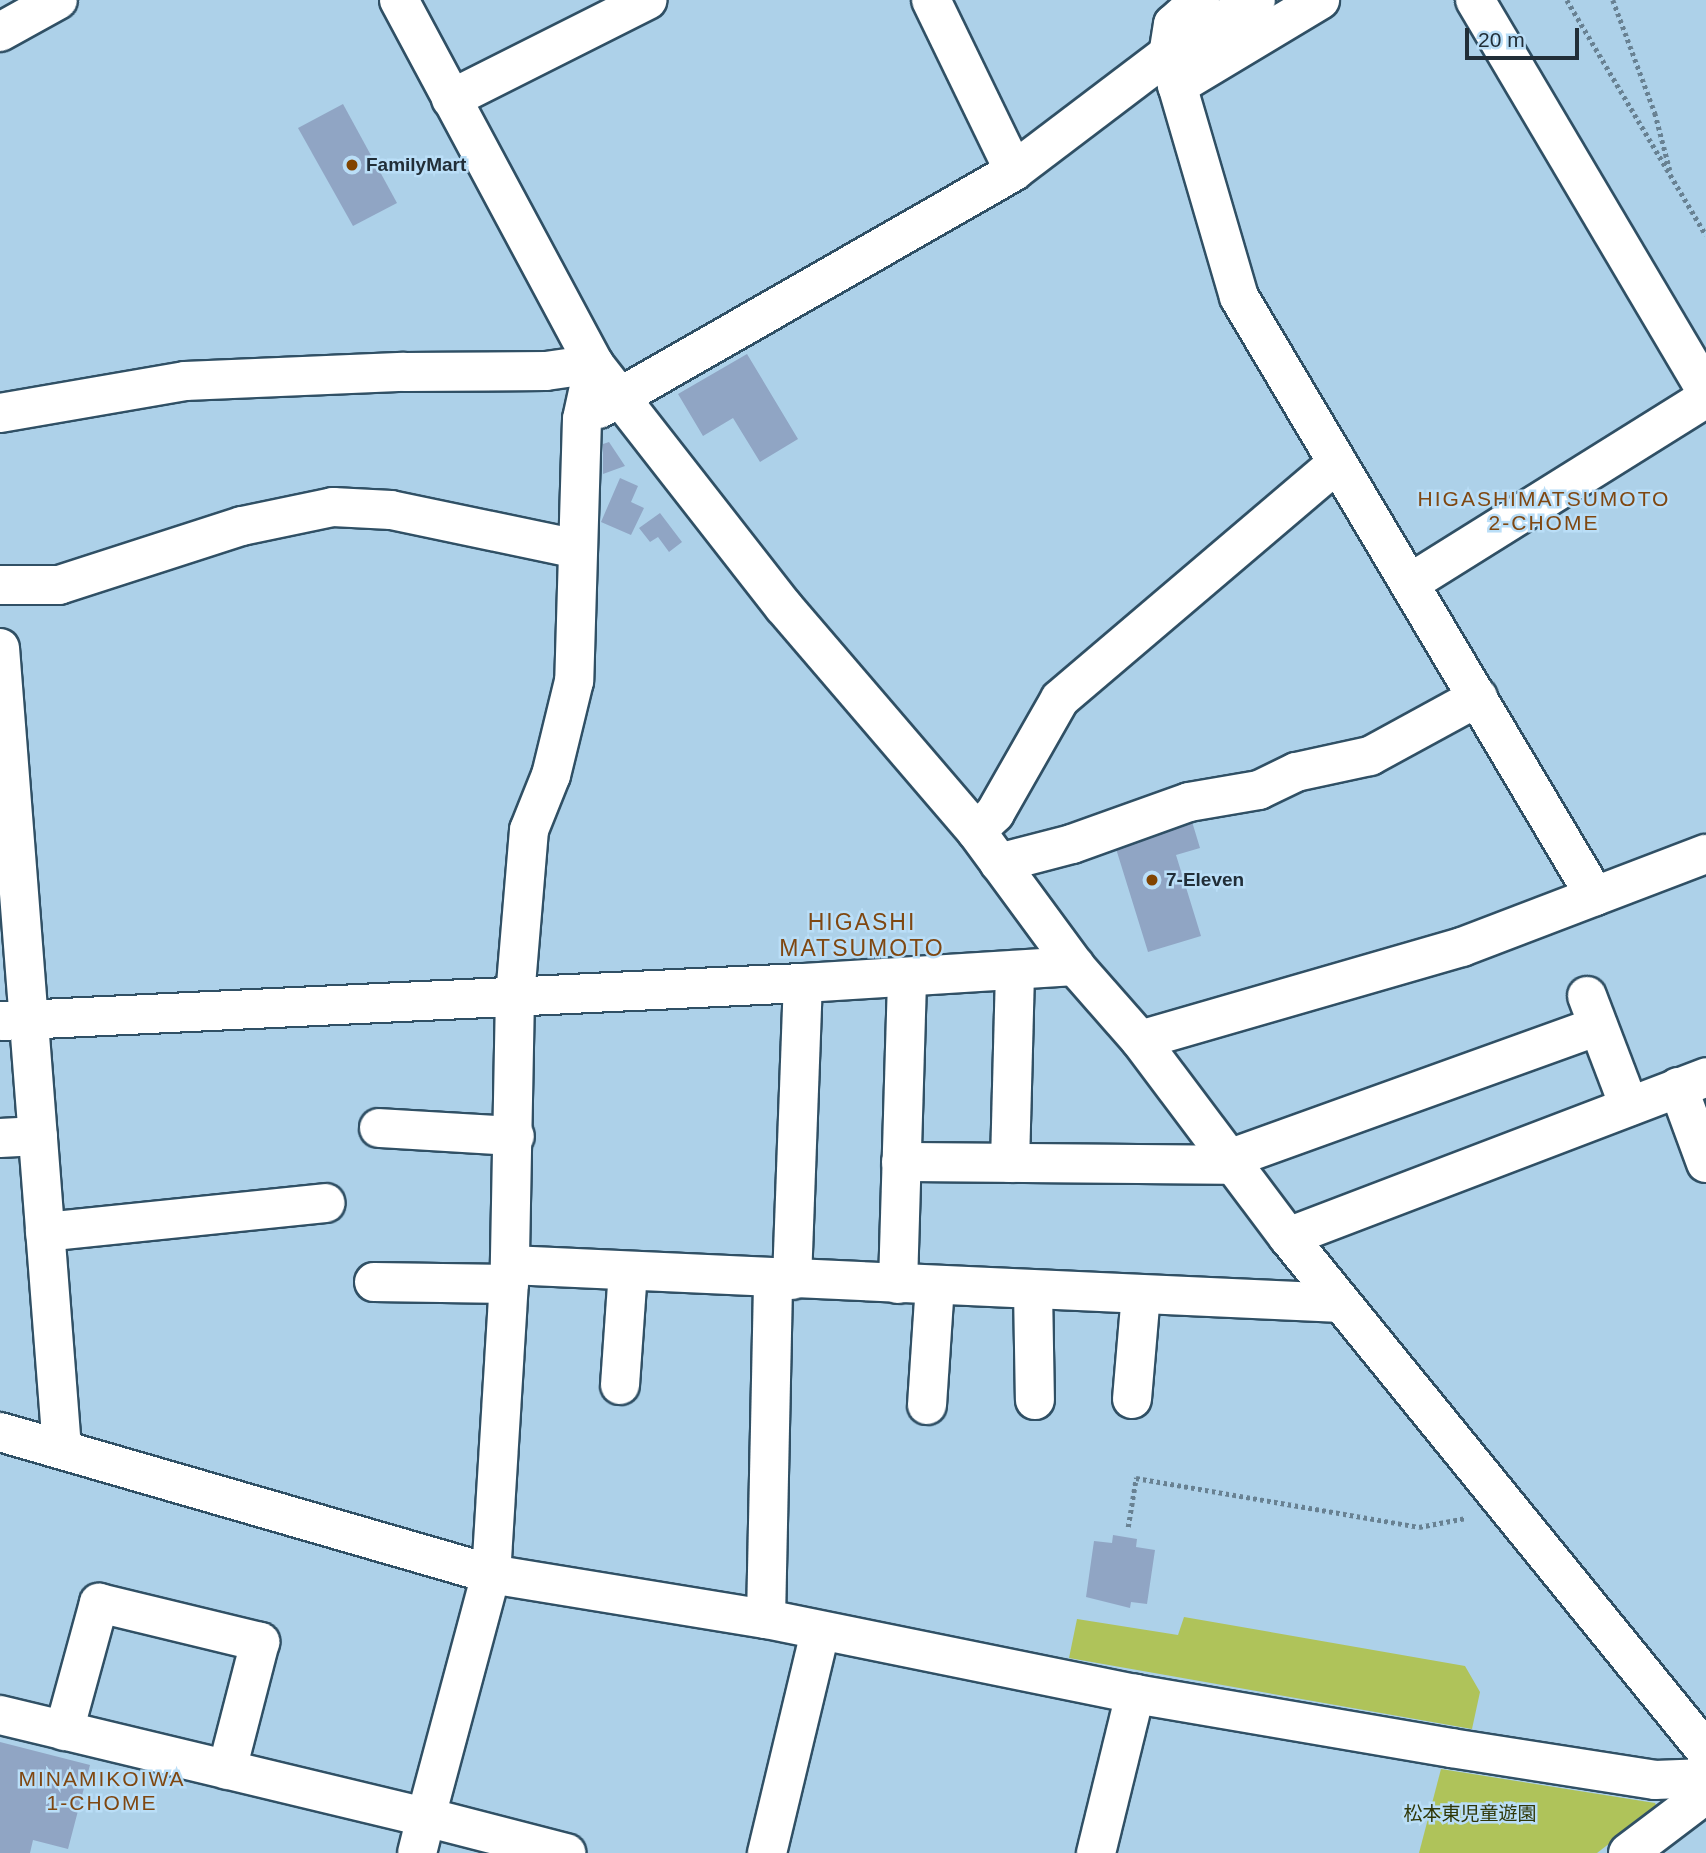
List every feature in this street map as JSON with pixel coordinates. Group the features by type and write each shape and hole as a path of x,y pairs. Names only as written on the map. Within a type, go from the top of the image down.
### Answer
{"street":[{"path":"0,32 58,0"},
{"path":"398,0 594,364 784,607 976,831 1074,966 1140,1040 1288,1237 1706,1751"},
{"path":"451,99 648,0"},
{"path":"931,0 1014,171"},
{"path":"1200,0 1173,24 1172,70 1239,297 1595,896"},
{"path":"582,419 1014,171 1172,70 1256,0"},
{"path":"1172,70 1320,0"},
{"path":"1475,0 1706,391"},
{"path":"0,413 185,381 404,372 546,371 594,364"},
{"path":"421,1835 491,1574 510,1274 515,1136 515,995 529,831 551,775 574,681 582,419 594,364"},
{"path":"1410,583 1706,398"},
{"path":"976,831 995,813 1060,699 1337,463"},
{"path":"0,585 59,585 242,526 333,507 391,510 578,549"},
{"path":"0,648 15,1020 38,1136 62,1449"},
{"path":"999,863 1072,845 1189,802 1259,790 1296,772 1370,756 1478,697"},
{"path":"1140,1040 1462,947 1706,854"},
{"path":"15,1020 803,983 1074,966"},
{"path":"1010,1163 1015,970"},
{"path":"907,977 901,1162 927,1405"},
{"path":"766,1619 782,1279 803,983"},
{"path":"901,1162 1231,1162 1592,1011 1629,1106"},
{"path":"1288,1237 1692,1082 1706,1163"},
{"path":"379,1128 515,1136"},
{"path":"0,1138 38,1136"},
{"path":"46,1232 326,1203"},
{"path":"620,1384 628,1271"},
{"path":"374,1282 510,1274 628,1271 1341,1303"},
{"path":"1032,1290 1035,1400"},
{"path":"1132,1399 1141,1294"},
{"path":"0,1432 491,1574 766,1619 1135,1694 1655,1780 1706,1778"},
{"path":"64,1731 100,1603 260,1642 227,1770"},
{"path":"767,1853 820,1632"},
{"path":"1096,1853 1135,1694"},
{"path":"0,1715 227,1770 421,1835 566,1853"},
{"path":"1628,1853 1706,1794"}],"path":[{"path":"1567,0 1706,235"},
{"path":"1612,0 1656,113 1671,178"},
{"path":"1128,1527 1136,1478 1419,1527 1477,1515"}],"green space":[{"path":"1184,1617 1465,1666 1480,1692 1472,1729 1069,1658 1077,1619 1178,1635"},
{"name":"松本東児童遊園","path":"1441,1769 1655,1803 1657,1807 1597,1853 1419,1853"}],"building":[{"path":"343,104 397,203 353,226 298,128"},
{"path":"747,354 798,439 760,462 733,418 703,436 678,394"},
{"path":"609,442 625,466 603,474 603,444"},
{"path":"620,478 638,486 631,502 644,508 631,535 601,522"},
{"path":"660,513 682,542 669,552 658,537 650,542 639,528"},
{"path":"1190,815 1200,848 1176,855 1201,936 1148,952 1113,839"},
{"path":"1113,1535 1137,1539 1136,1547 1155,1550 1147,1604 1131,1602 1130,1608 1086,1597 1094,1541 1112,1543"},
{"path":"0,1742 90,1765 68,1849 33,1840 30,1853 0,1853"}],"place":[{"name":"FamilyMart","path":"352,165"},
{"name":"7-Eleven","path":"1152,880"}],"district":[{"name":"HIGASHIMATSUMOTO 2-CHOME","path":"1544,511"},
{"name":"HIGASHI MATSUMOTO","path":"862,935"},
{"name":"MINAMIKOIWA 1-CHOME","path":"102,1791"}]}
